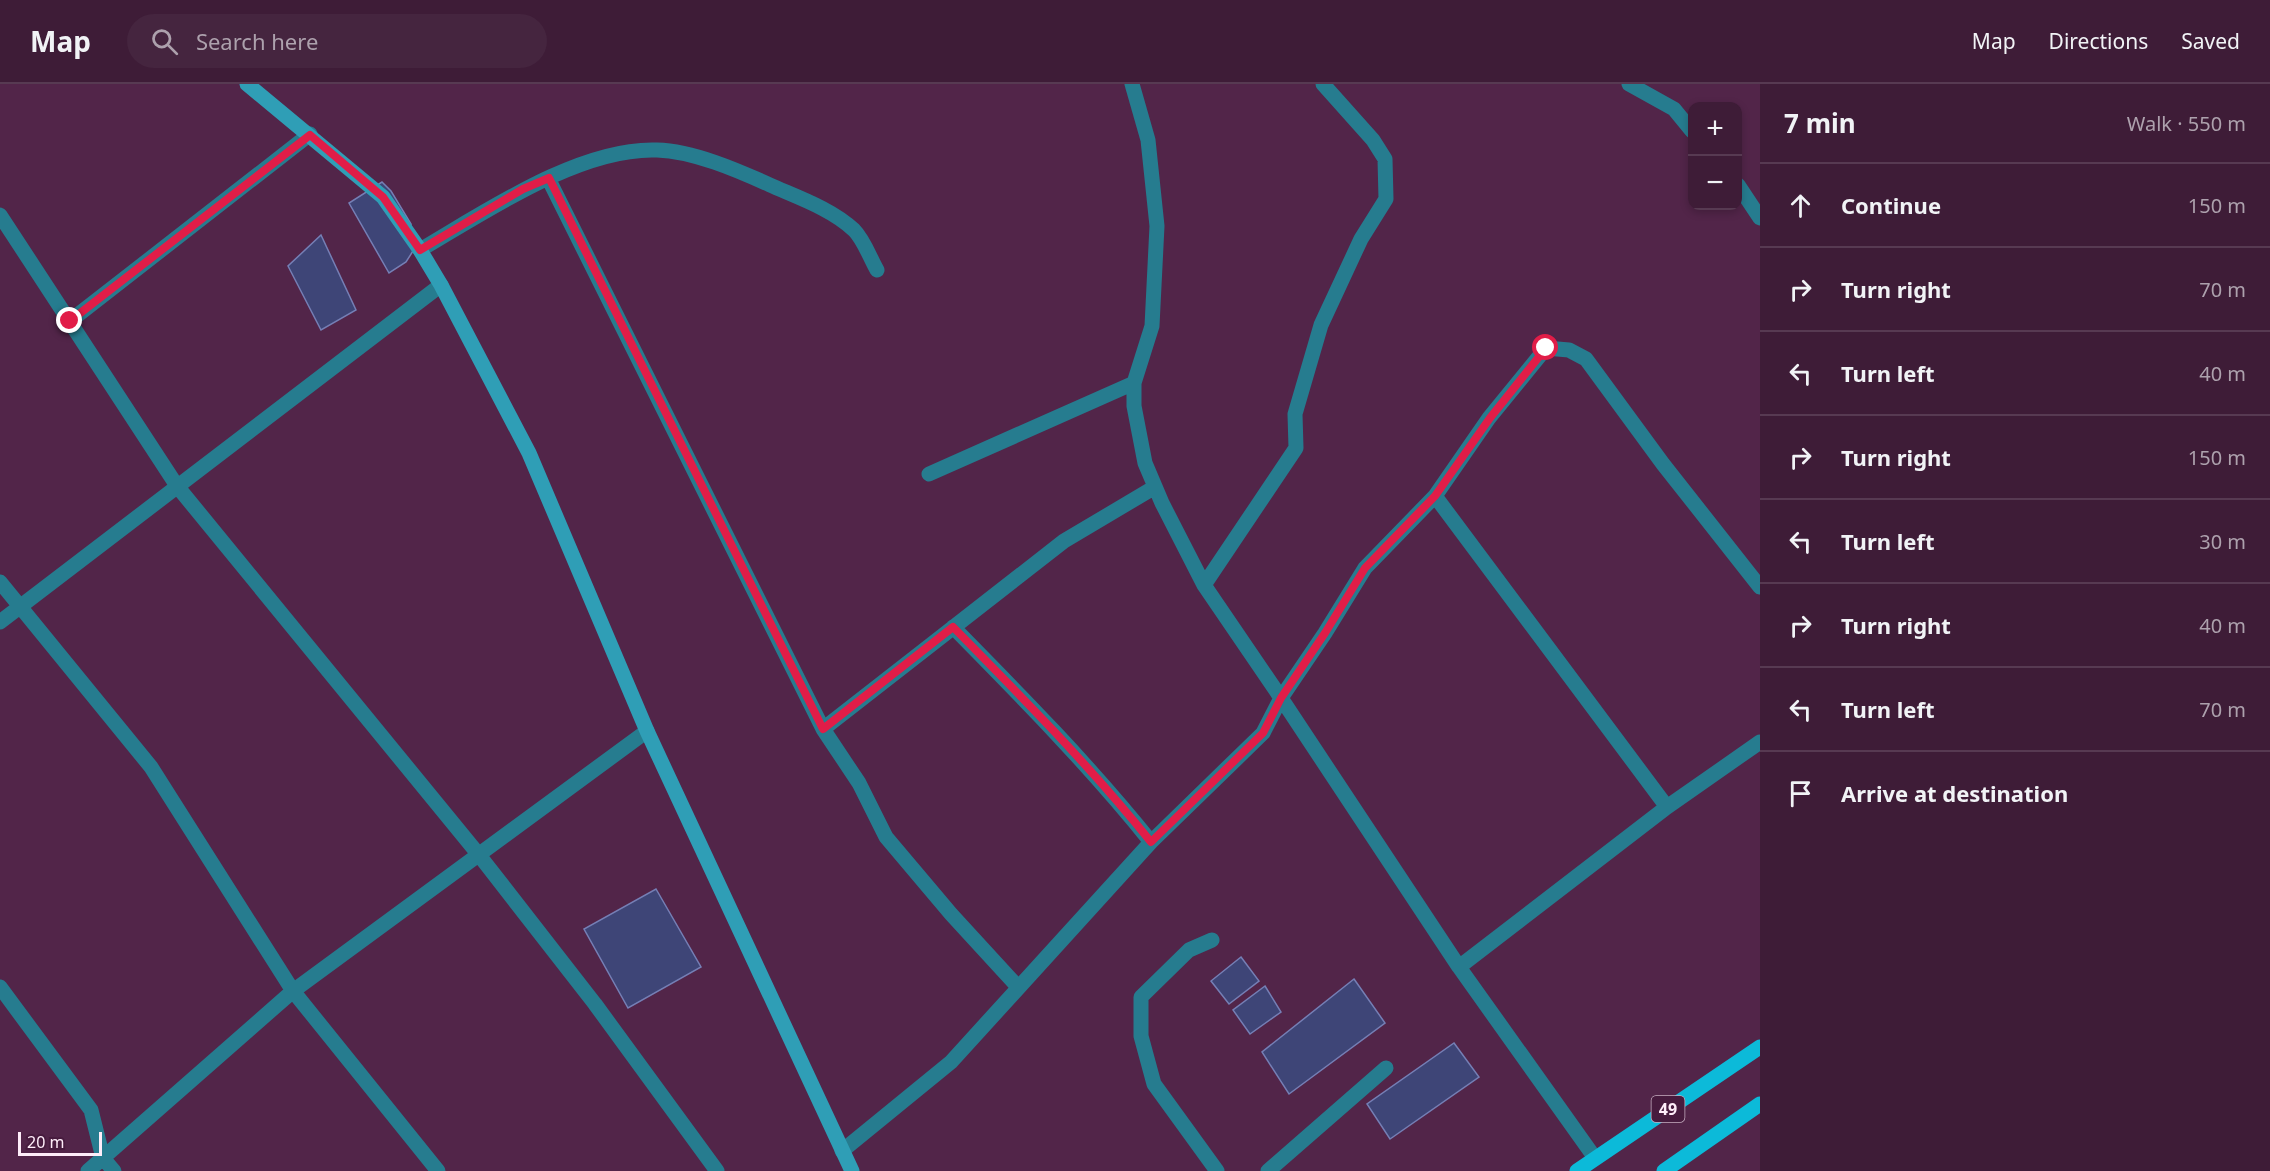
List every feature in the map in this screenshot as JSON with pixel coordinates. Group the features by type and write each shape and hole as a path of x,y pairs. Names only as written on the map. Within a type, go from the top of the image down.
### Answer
{"main road":[{"path":"248,84 383,197 441,285 529,453 646,731 852,1171"},
{"name":"49","path":"1577,1171 1760,1047"},
{"path":"1664,1171 1760,1104"}],"street":[{"path":"1132,84 1148,140 1157,226 1152,326 1134,383 1134,406 1144,463 1204,585 1459,967 1595,1158"},
{"path":"1204,585 1296,448 1295,414 1321,325 1361,239 1386,199 1385,159 1373,140 1323,84"},
{"path":"1629,84 1674,109 1688,125"},
{"path":"70,321 310,135"},
{"path":"420,250 523,189 549,178 611,154 657,150 693,156 761,181 821,208 855,231 877,270"},
{"path":"549,178 823,729 859,783 886,837 951,914 1018,987"},
{"path":"1742,193 1760,218"},
{"path":"0,215 177,486 479,855 595,1004 717,1171"},
{"path":"0,622 441,285"},
{"path":"842,1151 951,1062 1151,842 1263,733 1281,698 1365,568 1435,496 1490,418 1546,348 1569,350 1586,359 1663,464 1760,587"},
{"path":"929,474 1134,383"},
{"path":"823,729 1064,542 1155,487"},
{"path":"1435,496 1667,807"},
{"path":"0,582 151,767 293,991 438,1171"},
{"path":"953,627 1050,725 1108,788 1151,842"},
{"path":"88,1171 293,991 646,731"},
{"path":"1459,967 1667,807 1760,742"},
{"path":"1212,940 1189,951 1141,997 1141,1036 1154,1084 1216,1171"},
{"path":"0,987 91,1110 103,1158 114,1171"},
{"path":"1268,1171 1386,1068"}],"building":[{"path":"382,182 391,191 411,224 413,251 406,262 389,273 349,203"},
{"path":"321,235 356,310 321,330 288,266"},
{"path":"656,889 701,967 628,1008 584,929"},
{"path":"1241,957 1259,981 1229,1004 1211,981"},
{"path":"1354,979 1385,1023 1289,1094 1262,1052"},
{"path":"1265,986 1281,1012 1250,1034 1233,1010"},
{"path":"1454,1043 1479,1077 1390,1139 1367,1104"}],"route":[{"path":"70,321 310,135 383,197 420,250 523,189 549,178 823,729 953,627 1108,788 1151,842 1263,733 1281,698 1365,568 1435,496 1490,418 1546,348"}]}
